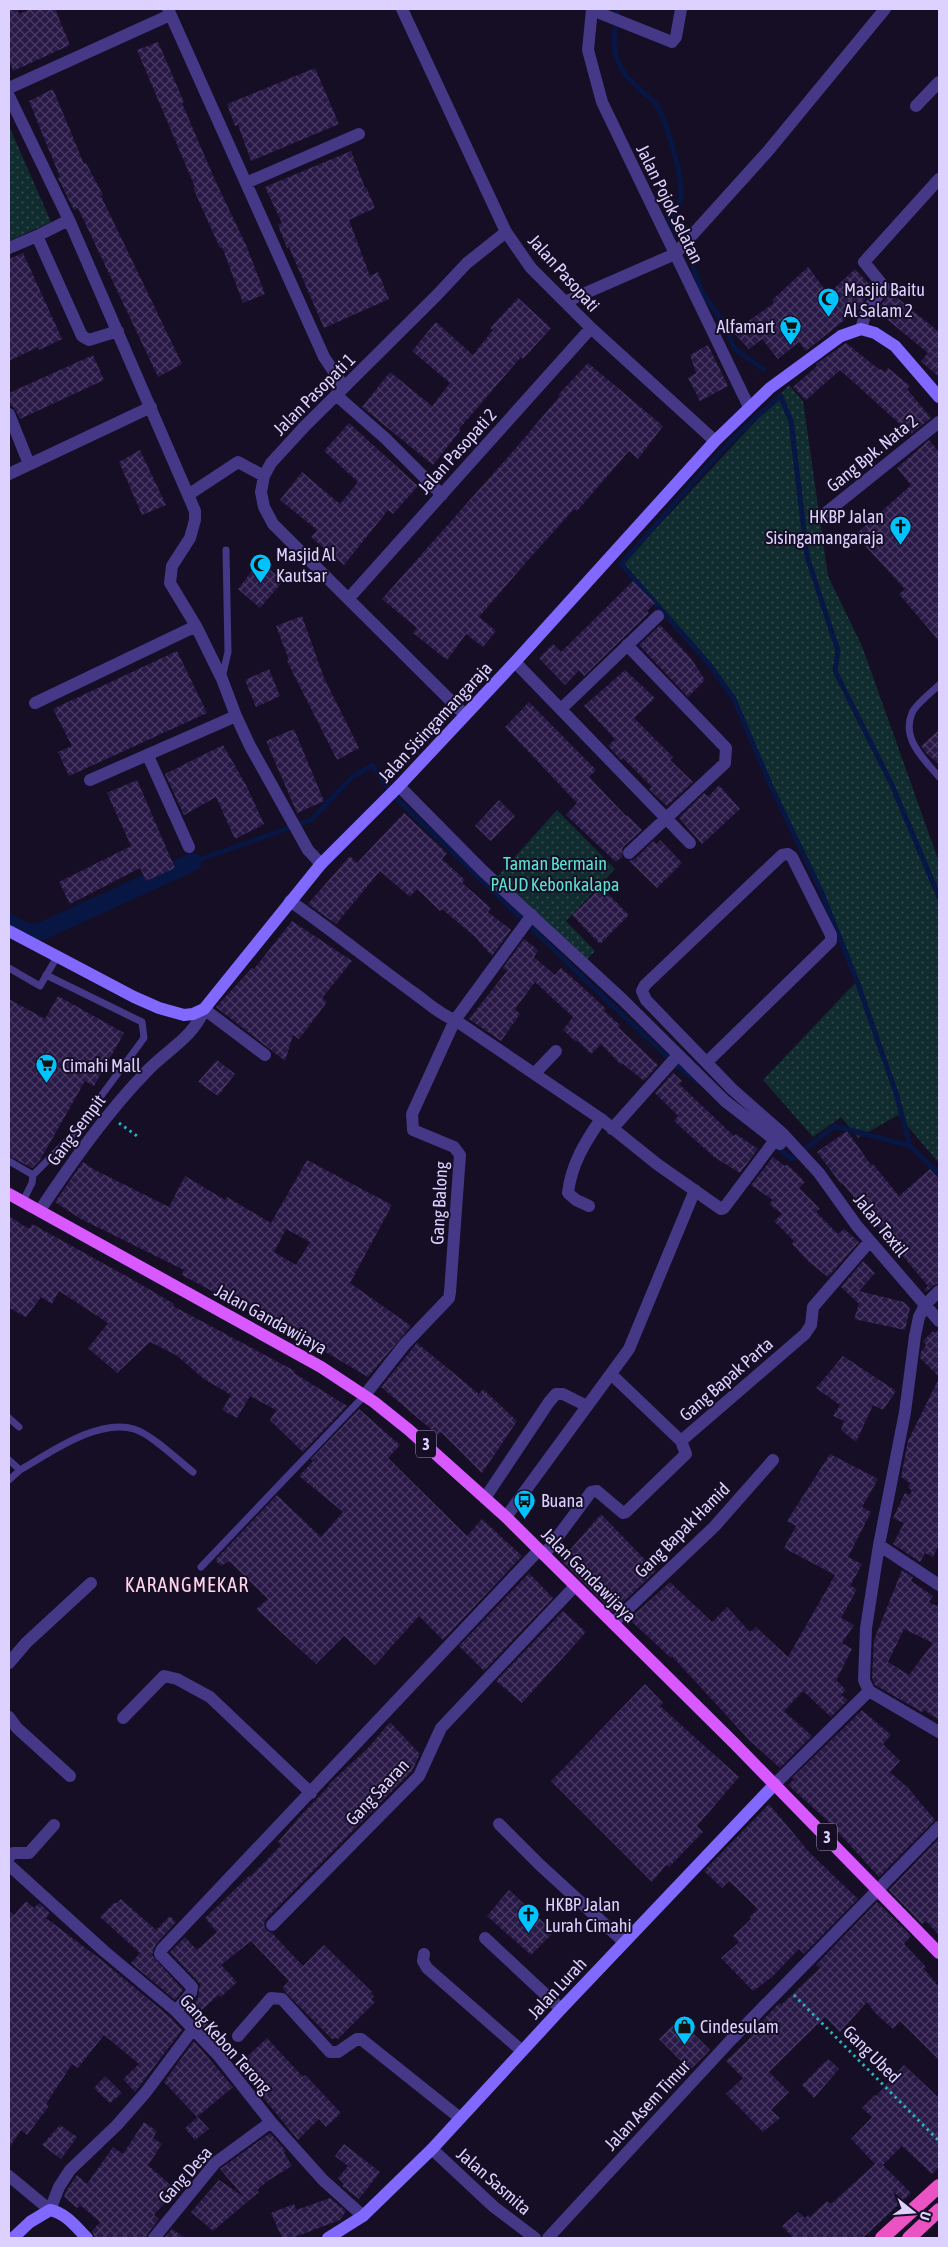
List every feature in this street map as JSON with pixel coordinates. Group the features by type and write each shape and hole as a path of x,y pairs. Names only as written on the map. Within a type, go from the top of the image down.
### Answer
{"highway":[{"path":"882,2238 939,2186"},
{"path":"909,2238 939,2210"}],"main road":[{"path":"861,328 874,333 895,346 938,392"},
{"name":"Jalan Sisingamangaraja","path":"204,1009 290,900 321,864 393,793 465,716 715,441 770,388 841,336 861,328"},
{"path":"9,932 134,997 174,1013 193,1014 204,1009"},
{"name":"Jalan Gandawijaya","path":"9,1194 321,1367 364,1396 416,1436 485,1498 613,1623 775,1784 939,1953"},
{"name":"Jalan Lurah","path":"328,2238 363,2216 432,2149 561,2009 775,1784"},
{"path":"13,2238 30,2222 50,2210 66,2218 87,2238"}],"street":[{"name":"Jalan Pasopati","path":"402,9 506,232 531,268 591,328 715,441"},
{"path":"592,10 672,42 676,37 681,9"},
{"path":"565,302 675,254 768,151 885,9"},
{"name":"Jalan Pojok Selatan","path":"592,10 588,50 602,102 749,407"},
{"path":"9,88 169,12 340,391 442,495"},
{"path":"916,106 939,82"},
{"path":"9,96 69,220 195,510 193,530 190,538 176,558 169,575 170,582 196,626 222,678 236,716 290,819 308,850 321,864"},
{"path":"246,183 359,134"},
{"path":"861,328 866,312 884,288 864,262 939,179"},
{"path":"9,248 69,220"},
{"name":"Jalan Pasopati 1","path":"264,476 271,463 340,391 467,263 506,232"},
{"path":"37,236 82,336 89,340 118,331"},
{"name":"Jalan Pasopati 2","path":"349,598 591,328"},
{"path":"9,474 151,407"},
{"path":"9,414 29,464"},
{"name":"Gang Bpk. Nata 2","path":"827,512 939,422"},
{"path":"188,494 238,462 264,476 261,492 264,507 273,524 465,716"},
{"path":"561,709 658,616"},
{"path":"35,702 196,626"},
{"path":"627,645 726,748 725,763 629,853"},
{"path":"515,662 690,843"},
{"path":"90,780 236,716"},
{"path":"148,756 190,847"},
{"path":"393,793 532,915 623,1000 725,1102 811,1166"},
{"path":"707,1062 831,941 831,935 792,857 788,854 782,855 645,985 642,991 646,1000 732,1089 783,1134 811,1166"},
{"path":"290,900 441,1013 456,1020 535,1073 721,1209 724,1208 775,1140"},
{"path":"456,1020 532,915"},
{"path":"204,1009 265,1055"},
{"name":"Gang Sempit","path":"40,1210 108,1116 148,1069 185,1037 197,1023 204,1009"},
{"name":"Gang Balong","path":"364,1396 405,1344 450,1297 458,1208 460,1155 454,1146 414,1130 412,1114 456,1020"},
{"path":"535,1073 556,1052"},
{"path":"612,1129 678,1055"},
{"path":"588,1206 568,1194 569,1181 581,1148 600,1119"},
{"name":"Jalan Textil","path":"811,1166 819,1173 857,1226 939,1321"},
{"path":"506,1518 629,1349 695,1190"},
{"name":"Gang Bapak Parta","path":"542,1553 591,1492 597,1492 622,1513 630,1509 683,1459 686,1451 681,1441 805,1334 811,1325 813,1308 870,1241"},
{"path":"939,1291 925,1305 919,1317 915,1336 906,1412 879,1545 866,1628 864,1680 869,1691 939,1732"},
{"path":"611,1374 681,1441"},
{"path":"485,1498 556,1394 563,1394 587,1406"},
{"name":"Gang Bapak Hamid","path":"613,1623 714,1526 773,1460"},
{"path":"879,1545 939,1585"},
{"path":"176,2010 192,1990 160,1954 162,1949 542,1553"},
{"path":"9,1663 26,1643 91,1583"},
{"name":"Gang Saaran","path":"272,1925 419,1776 441,1728 575,1586"},
{"path":"123,1718 164,1676 177,1679 210,1697 311,1793"},
{"name":"Jalan Lurah","path":"775,1784 869,1691"},
{"path":"9,1717 17,1728 70,1776"},
{"path":"499,1824 540,1865 624,1942"},
{"path":"10,1853 29,1853 54,1825"},
{"name":"Jalan Asem Timur","path":"548,2238 730,2041 939,1828"},
{"name":"Gang Kebon Terong","path":"9,1865 104,1952 176,2010 218,2055 271,2122 323,2180 363,2216"},
{"path":"484,1938 561,2009"},
{"path":"424,1954 423,1961 427,1968 522,2051"},
{"path":"238,2036 271,1998 282,1999 330,2052 338,2052 357,2039 361,2039 460,2118"},
{"path":"9,2176 50,2210 59,2187 70,2170 117,2125 146,2092 193,2029"},
{"name":"Gang Desa","path":"154,2238 215,2163 271,2122"},
{"name":"Jalan Sasmita","path":"432,2149 494,2207 535,2238"}],"lane":[{"path":"222,678 228,652 226,550"},
{"path":"939,685 912,712 910,727 911,742 939,777"},
{"path":"9,968 40,986 57,956"},
{"path":"23,1201 32,1183 33,1176 70,1138 144,1038 142,1022 46,975"},
{"path":"9,1161 33,1176"},
{"path":"201,1567 364,1396"},
{"path":"9,1418 19,1427"},
{"path":"9,1480 20,1470 84,1434 109,1427 127,1427 144,1434 193,1472"},
{"path":"9,1460 20,1470"}],"path":[{"path":"108,1116 137,1136"},
{"name":"Gang Ubed","path":"785,1986 939,2141"}],"green space":[{"path":"9,126 51,222 9,241"},
{"path":"789,385 803,401 828,576 862,646 939,862 939,1163 898,1115 858,1138 841,1117 813,1137 763,1080 857,981 821,891 770,784 734,699 709,664 623,564"},
{"name":"Taman Bermain PAUD Kebonkalapa","path":"557,810 615,869 566,921 595,951 585,961 496,878"}],"building":[{"path":"9,9 17,9 19,14 31,9 55,9 70,45 13,71 9,59"},
{"path":"158,42 184,102 182,103 214,178 246,245 265,294 243,303 222,247 220,248 193,188 195,187 137,50"},
{"path":"315,68 339,124 251,161 238,125 235,126 227,104"},
{"path":"53,89 84,164 86,163 103,195 101,196 182,364 158,377 78,208 74,210 58,178 60,177 29,101"},
{"path":"351,151 375,208 349,220 370,276 378,272 389,299 324,328 289,247 287,248 278,225 282,223 265,187"},
{"path":"23,253 62,339 39,350 38,347 9,361 9,259"},
{"path":"808,267 828,294 855,269 873,288 858,309 806,351 799,342 778,359 762,339 749,349 733,332 774,303 772,300"},
{"path":"890,292 939,332 939,377 921,361 928,353 877,311"},
{"path":"518,298 551,328 523,359 521,357 459,429 460,431 433,465 362,407 390,372 432,406 450,383 412,351 436,322 473,355 493,330 490,328"},
{"path":"846,343 880,370 885,372 888,368 910,386 907,389 931,418 911,434 840,370 806,400 793,387 817,366 816,364"},
{"path":"708,345 728,386 700,401 688,378 696,373 690,355"},
{"path":"93,355 104,380 20,419 9,402 9,393"},
{"path":"588,363 663,426 638,459 629,451 577,511 574,509 479,617 496,631 483,647 466,634 447,660 413,633 417,628 382,599 515,449 560,396 558,395"},
{"path":"349,423 418,486 393,514 388,510 344,565 311,537 317,530 280,500 302,472 340,504 358,482 324,451"},
{"name":"HKBP Jalan Sisingamangaraja","path":"929,440 939,452 939,641 899,594 905,589 855,535 911,485 897,468"},
{"path":"140,450 166,505 142,515 119,462"},
{"path":"260,561 283,581 260,608 238,589"},
{"path":"633,581 655,603 647,611 649,613 584,676 579,670 565,685 539,658 553,644 561,652"},
{"path":"302,616 324,678 359,748 337,760 287,661 289,660 276,626"},
{"path":"660,625 690,657 705,680 688,697 639,645"},
{"path":"177,651 207,713 69,776 58,752 72,746 53,709"},
{"path":"269,669 280,696 256,707 245,680"},
{"path":"625,670 655,698 634,718 673,757 670,760 693,782 667,806 649,789 652,787 608,746 615,739 584,706"},
{"path":"529,702 596,770 589,777 642,830 623,847 622,857 616,862 566,815 577,803 505,727"},
{"path":"294,729 324,801 297,813 266,741"},
{"path":"939,730 939,764 921,746"},
{"path":"223,745 246,785 264,824 235,839 216,797 184,815 165,774"},
{"path":"137,780 175,868 146,881 140,868 70,904 59,882 131,846 107,793"},
{"path":"719,785 740,809 702,844 679,818 704,793 708,797"},
{"path":"499,800 515,816 491,841 475,826"},
{"path":"404,813 447,853 442,859 465,880 462,883 491,908 488,912 511,930 492,956 474,936 442,909 440,911 417,889 410,897 380,871 336,924 308,904 350,856 357,863"},
{"path":"660,840 682,863 657,888 629,861 635,859 653,841 657,844"},
{"path":"601,887 629,915 600,944 572,915"},
{"path":"292,921 352,961 322,998 327,1002 299,1039 293,1035 285,1061 216,1007 252,968 254,969"},
{"path":"524,939 538,950 534,957 555,975 561,968 606,1009 604,1011 620,1025 618,1027 658,1065 644,1081 622,1063 621,1065 601,1044 591,1054 577,1040 576,1042 563,1030 573,1017 535,982 515,1009 520,1014 501,1041 469,1019 507,971 503,968"},
{"name":"Cimahi Mall","path":"58,996 124,1033 94,1086 85,1081 40,1160 32,1168 9,1156 9,999 45,1019"},
{"path":"217,1060 235,1074 218,1096 198,1082"},
{"path":"673,1073 682,1081 679,1084 734,1136 736,1134 758,1149 740,1173 714,1157 674,1121 678,1116 655,1093"},
{"path":"847,1131 871,1165 873,1164 899,1196 930,1169 939,1179 939,1283 926,1292 924,1290 928,1286 841,1184 817,1152"},
{"path":"773,1157 785,1166 787,1164 805,1182 799,1188 820,1209 816,1212 838,1234 844,1229 859,1242 828,1277 809,1262 792,1244 794,1241 774,1221 782,1214 769,1204 773,1200 751,1185"},
{"path":"307,1160 392,1205 350,1283 411,1326 368,1377 261,1314 259,1316 182,1275 184,1270 81,1219 55,1202 83,1162 95,1170 169,1207 185,1176 225,1200 227,1197 271,1223","holes":["286,1229 310,1242 296,1265 274,1252"]},
{"path":"9,1216 29,1229 32,1224 135,1281 174,1304 173,1306 295,1371 294,1373 347,1406 303,1452 270,1420 276,1410 250,1396 237,1418 222,1410 231,1395 204,1379 176,1355 150,1342 117,1373 88,1348 108,1323 59,1291 52,1304 41,1297 26,1317 9,1308"},
{"path":"863,1261 875,1273 859,1291 904,1302 910,1308 905,1330 854,1319 859,1304 841,1287"},
{"path":"939,1329 939,1377 920,1358 921,1352 926,1345 923,1341 933,1331 935,1333"},
{"path":"417,1343 479,1394 483,1389 517,1421 482,1473 441,1432 438,1435 381,1387"},
{"path":"843,1356 896,1391 883,1410 873,1405 856,1442 841,1430 844,1421 833,1416 840,1405 816,1388"},
{"path":"939,1378 939,1545 933,1557 925,1553 920,1562 893,1544 904,1523 893,1518 905,1493 909,1495 912,1491 908,1487 910,1483 901,1477 908,1441"},
{"path":"359,1409 400,1445 388,1458 467,1536 482,1519 522,1556 443,1640 419,1616 375,1665 344,1636 316,1664 256,1609 268,1599 229,1561 221,1566 215,1560 277,1495 321,1537 343,1512 299,1476 313,1461 311,1459"},
{"path":"830,1454 878,1479 862,1507 871,1512 848,1557 862,1564 850,1586 857,1589 841,1618 854,1625 842,1643 852,1649 836,1680 846,1690 841,1695 848,1700 831,1717 803,1691 784,1711 812,1736 780,1768 750,1741 672,1656 671,1658 629,1619 670,1582 712,1622 727,1607 750,1632 756,1627 788,1657 835,1575 784,1548 796,1526 787,1521"},
{"path":"601,1514 656,1571 613,1612 561,1560"},
{"path":"902,1570 913,1577 911,1581 933,1596 929,1602 939,1607 939,1720 924,1710 922,1712 875,1685 872,1678 874,1640","holes":["904,1629 933,1643 909,1675 888,1662"]},
{"path":"529,1573 553,1598 484,1671 459,1646"},
{"path":"563,1611 586,1632 522,1703 496,1681"},
{"path":"645,1684 663,1703 660,1706 739,1777 697,1826 703,1832 669,1867 666,1865 652,1882 551,1781"},
{"path":"862,1710 891,1735 883,1744 900,1761 890,1772 908,1788 935,1820 879,1877 827,1820 788,1785 794,1779 792,1778"},
{"path":"390,1722 420,1754 412,1771 266,1919 264,1924 266,1930 272,1933 303,1966 324,1945 372,1992 374,1996 371,1999 375,2002 338,2039 332,2039 285,1992 283,1987 289,1981 251,1941 221,1965 237,1982 221,1997 218,1995 199,2013 218,2033 213,2038 187,2011 198,1998 200,1984 170,1952 185,1937 197,1950 217,1932 205,1918 251,1876 281,1845 278,1842 302,1814 328,1785 368,1748"},
{"path":"769,1804 810,1853 858,1899 804,1954 799,1949 772,1977 753,1991 721,1958 739,1942 733,1936 751,1919 749,1917 758,1909 729,1881 722,1888 704,1871"},
{"path":"939,1838 939,1935 926,1921 922,1924 889,1890"},
{"path":"509,1890 554,1932 531,1955 487,1916"},
{"path":"121,1899 156,1930 170,1916 176,1922 156,1944 152,1955 183,1990 175,2000 131,1963 140,1953 100,1917 114,1903"},
{"path":"26,1901 34,1908 39,1903 50,1913 46,1918 104,1962 170,2017 182,2030 135,2092 123,2079 139,2064 104,2035 78,2068 72,2064 46,2104 49,2106 27,2135 21,2130 9,2148 9,1910 14,1915"},
{"path":"877,1902 911,1936 904,1944 926,1967 924,1969 939,1987 939,2060 900,2021 893,2029 875,2013 867,2002 840,2032 825,2017 769,2072 789,2092 771,2110 780,2118 763,2132 726,2094 743,2078 726,2061 754,2034 752,2032 779,2003 781,2005 820,1968 816,1965"},
{"name":"Cindesulam","path":"679,2019 710,2050 690,2070 659,2039"},
{"path":"267,2038 303,2077 305,2075 341,2113 326,2127 319,2119 298,2140 237,2066"},
{"path":"194,2041 233,2087 197,2117 164,2082"},
{"path":"828,2059 839,2069 814,2098 802,2085"},
{"path":"904,2065 939,2098 939,2167 932,2174 902,2146 883,2165 911,2193 863,2238 793,2238 782,2226 798,2212 805,2218 808,2215 810,2217 827,2201 831,2204 875,2164 851,2139 872,2117 862,2108 876,2096"},
{"path":"105,2076 122,2093 110,2103 94,2088"},
{"path":"198,2117 209,2129 195,2140 185,2128"},
{"path":"144,2122 157,2131 153,2138 162,2144 148,2165 176,2190 154,2215 159,2219 146,2238 95,2238 92,2231 100,2222 80,2205 77,2208 64,2197 66,2191 77,2175 87,2184 113,2147 123,2154"},
{"path":"60,2125 77,2137 61,2159 42,2145"},
{"path":"270,2133 286,2151 284,2153 292,2166 269,2180 257,2190 259,2192 213,2231 191,2212 219,2180 244,2197 220,2169"},
{"path":"344,2144 380,2172 359,2199 342,2186 344,2184 338,2178 348,2166 335,2156"},
{"path":"330,2198 346,2211 340,2220 292,2238 282,2238 271,2213 294,2204 296,2210"},
{"path":"172,2229 185,2238 164,2238"}],"waterway":[{"path":"617,17 618,9"},
{"path":"616,24 614,44 618,61 634,84 657,105 670,139 678,167 681,191 677,207 669,220 678,235"},
{"path":"690,258 703,294 721,319 735,349 763,369"},
{"path":"780,395 791,421 807,556 838,651 835,671 892,785 939,897"},
{"path":"781,396 738,434 621,564 709,664 734,699 770,784 821,891 857,981 896,1093 910,1146 939,1174"},
{"path":"193,862 311,820 352,777 373,765 390,792 576,971 674,1063 698,1082"},
{"path":"9,923 28,933 42,931 193,862"},
{"path":"776,1146 792,1159 835,1126 910,1146"}],"place":[{"name":"Masjid Baitu Al Salam 2","path":"828,318"},
{"name":"Alfamart","path":"791,345"},
{"name":"HKBP Jalan Sisingamangaraja","path":"900,545"},
{"name":"Masjid Al Kautsar","path":"260,583"},
{"name":"Cimahi Mall","path":"46,1084"},
{"name":"Buana","path":"525,1519"},
{"name":"HKBP Jalan Lurah Cimahi","path":"529,1933"},
{"name":"Cindesulam","path":"684,2045"}],"district":[{"name":"KARANGMEKAR","path":"187,1584"}]}
